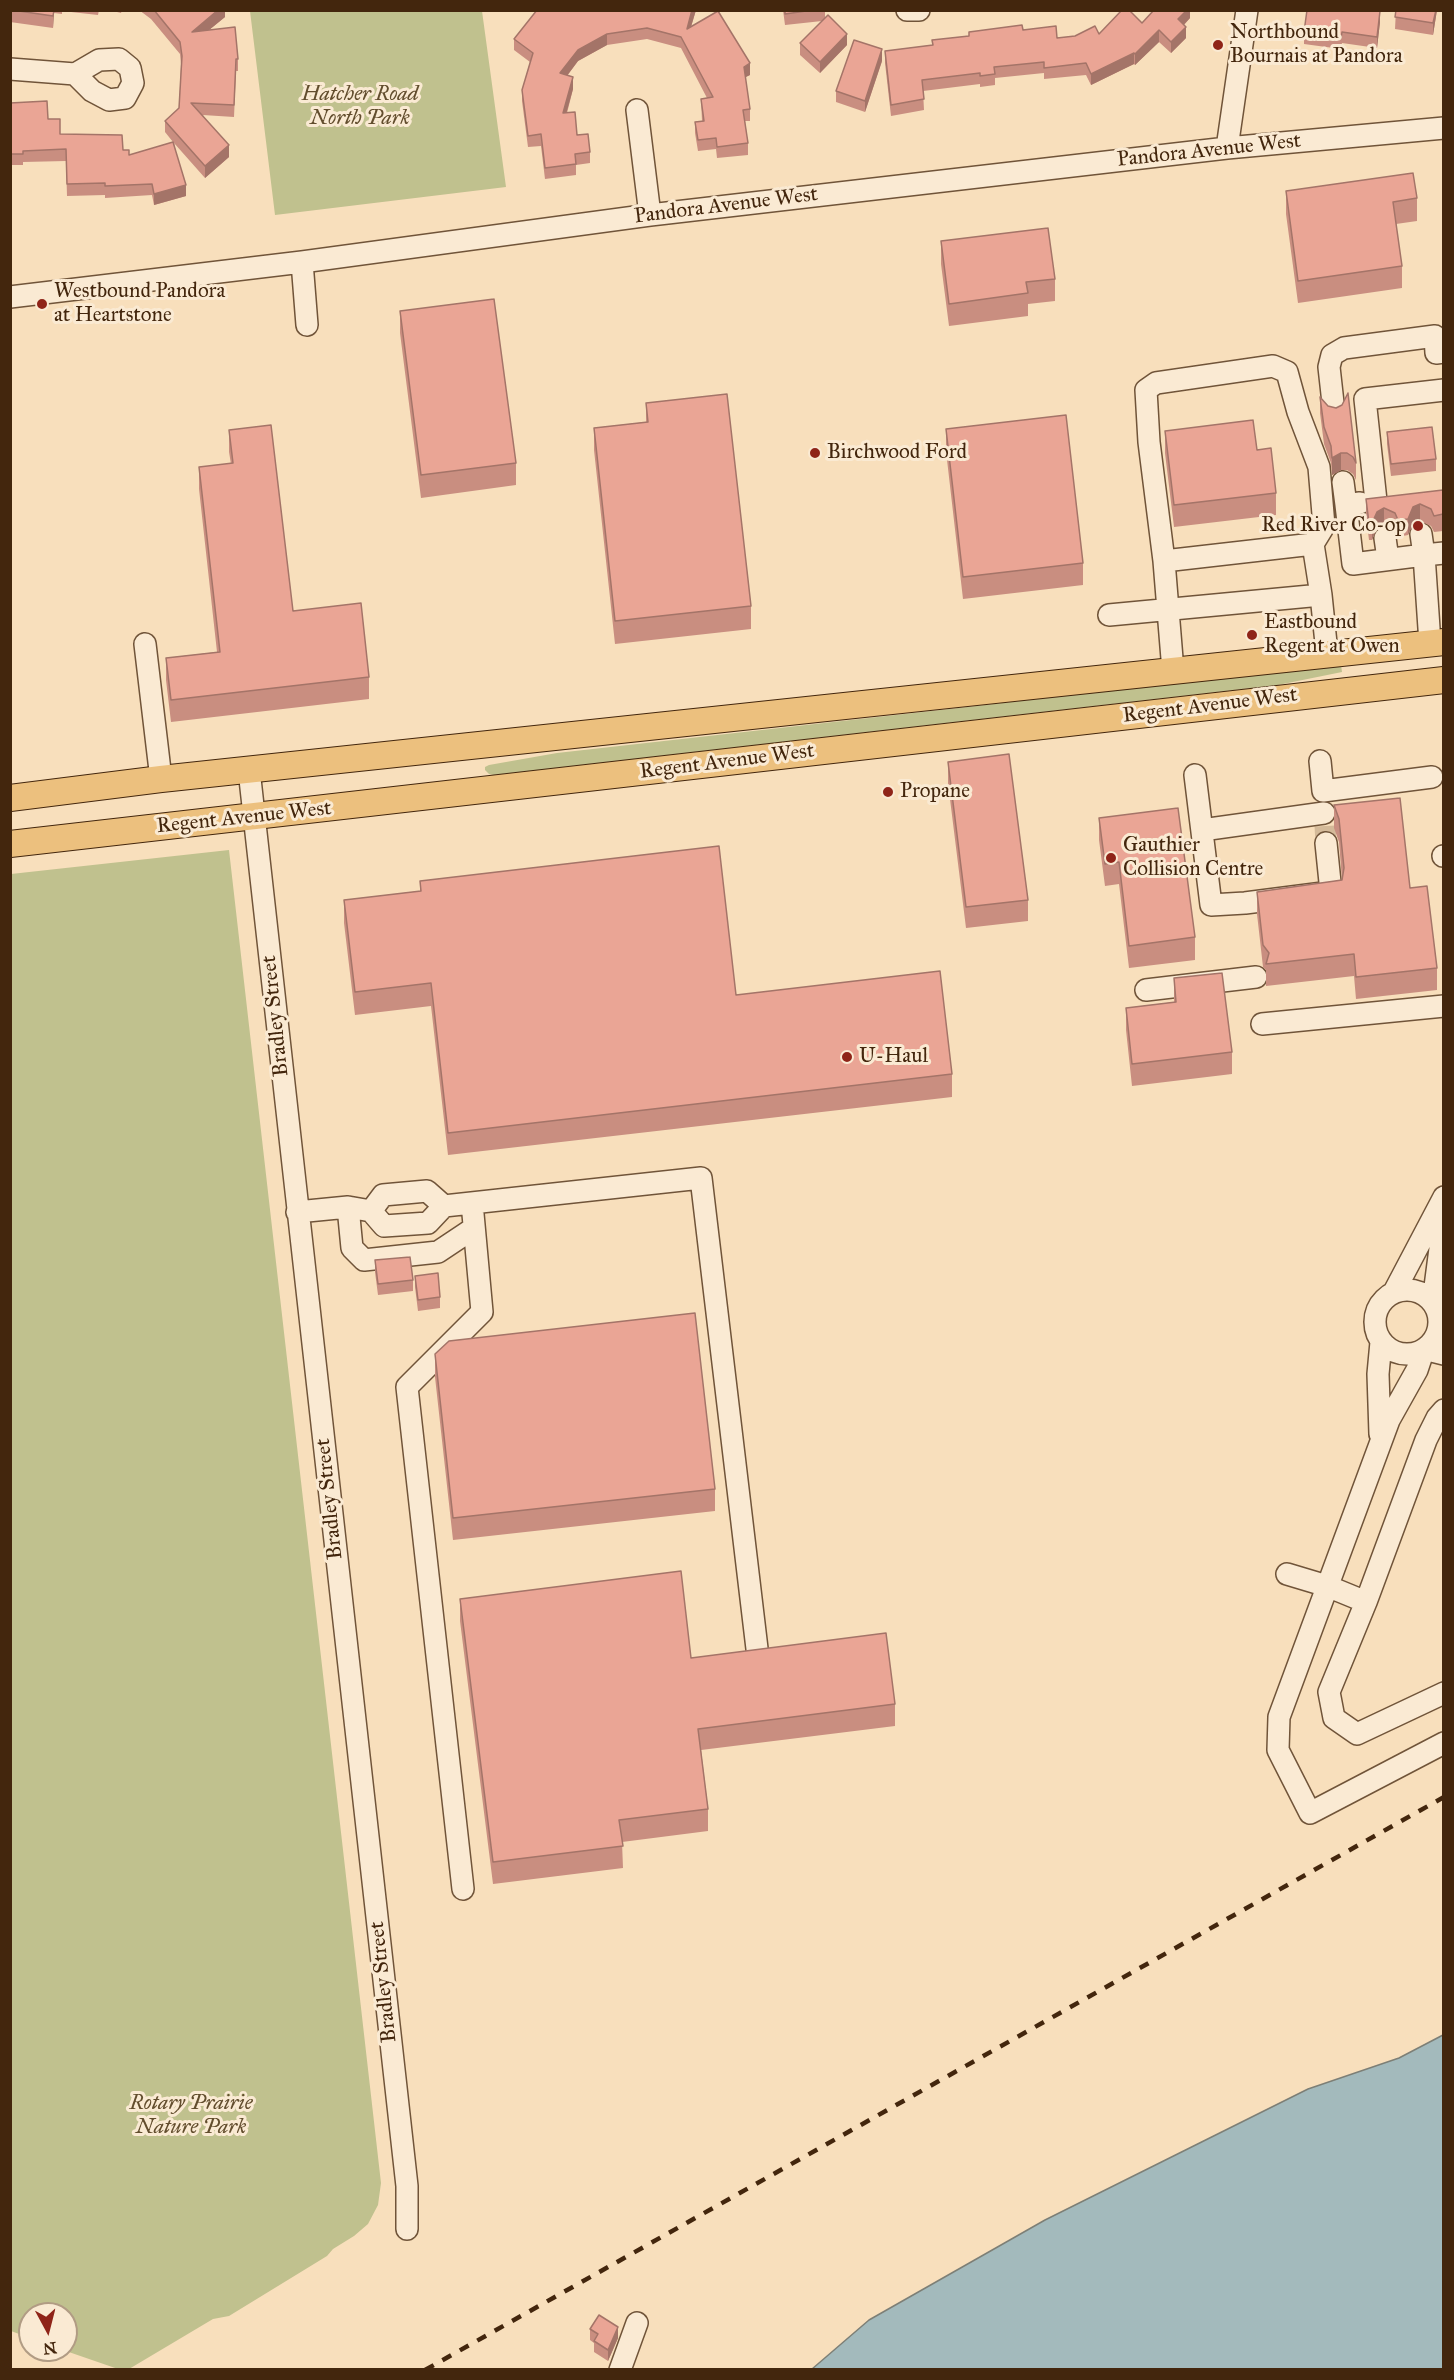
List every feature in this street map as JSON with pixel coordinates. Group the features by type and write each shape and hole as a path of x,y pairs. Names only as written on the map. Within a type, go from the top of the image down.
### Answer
{"main road":[{"name":"Regent Avenue West","path":"10,798 161,779 1437,642"},
{"name":"Regent Avenue West","path":"10,844 254,818 1443,680"}],"street":[{"path":"907,10 919,10"},
{"path":"1227,148 1247,10"},
{"path":"10,69 75,74"},
{"path":"638,110 650,215"},
{"name":"Pandora Avenue West","path":"10,297 302,262 650,215 1227,148 1443,128"},
{"path":"302,262 307,325"},
{"path":"1334,412 1329,367 1332,356 1344,348 1435,336 1436,353 1443,352"},
{"path":"1173,670 1164,561 1149,442 1146,390 1156,383 1273,366 1287,372 1298,412 1319,467 1324,526 1313,544 1322,595 1327,653"},
{"path":"1346,505 1385,504 1365,399 1443,390"},
{"path":"1343,482 1353,564 1434,554"},
{"path":"1421,534 1434,554 1437,642"},
{"path":"1385,538 1388,559"},
{"path":"1164,561 1313,544"},
{"path":"1109,615 1322,595"},
{"path":"145,644 161,779"},
{"path":"1195,775 1211,905 1245,903 1331,892 1320,761"},
{"name":"Bradley Street","path":"249,770 406,2174 407,2229"},
{"path":"1323,791 1432,777"},
{"path":"1202,830 1325,828"},
{"path":"1146,990 1256,977"},
{"path":"1262,1024 1443,1006"},
{"path":"297,1212 348,1208 370,1211 384,1226 428,1222 444,1206 701,1178 758,1658"},
{"path":"370,1211 383,1196 427,1191 444,1206"},
{"path":"1394,1292 1443,1197"},
{"path":"463,1889 407,1387 482,1312 472,1203"},
{"path":"348,1208 352,1248 364,1260 438,1252 474,1228"},
{"path":"1434,1352 1432,1342 1438,1333 1443,1218"},
{"path":"1434,1352 1406,1354 1388,1349 1381,1342 1374,1324 1379,1306 1394,1292 1415,1290 1438,1304"},
{"path":"1380,1441 1378,1374 1381,1342"},
{"path":"1434,1352 1418,1370 1389,1420 1380,1441 1279,1717 1278,1750 1310,1813 1443,1743"},
{"path":"1443,1410 1426,1440 1366,1602 1329,1692 1334,1718 1357,1734 1443,1693"},
{"path":"1287,1574 1327,1586 1366,1602"},
{"path":"620,2370 637,2323"}],"green space":[{"name":"Hatcher Road North Park","path":"250,11 482,11 506,187 275,215"},
{"path":"1341,665 1342,672 1278,685 494,775 485,770 485,767 489,765 557,753"},
{"name":"Rotary Prairie Nature Park","path":"229,850 381,2183 378,2205 368,2224 333,2249 327,2256 229,2316 213,2319 129,2369 118,2369 78,2355 78,2302 18,2302 18,2334 11,2331 11,874"}],"water":[{"path":"1443,2035 1443,2369 812,2369 869,2320 1045,2220 1308,2089 1399,2058"}],"building":[{"path":"12,10 54,10 53,16"},
{"path":"154,10 218,10 192,32 235,27 238,59 236,59 234,105 191,103 229,145 205,166 165,121 179,108 182,56 180,42"},
{"path":"537,10 692,10 687,29 718,11 750,63 744,67 750,109 743,110 748,143 717,147 716,138 698,140 695,122 704,121 701,99 713,97 681,37 647,28 607,34 578,50 560,73 573,77 563,113 575,112 577,135 588,134 590,152 575,154 576,164 545,168 541,134 528,136 522,90 533,53 514,39"},
{"path":"785,10 813,10 785,14"},
{"path":"1122,10 1129,10 1142,23 1154,10 1187,10 1178,19 1186,27 1171,42 1159,30 1135,54 1091,74 1086,63 1044,68 1044,62 994,67 995,74 980,76 980,73 922,80 924,99 891,105 885,51 933,45 932,40 969,36 969,32 1022,25 1023,30 1056,26 1057,38 1075,36 1095,26 1099,34"},
{"path":"1307,10 1380,11 1377,37 1342,32 1341,38 1304,32"},
{"path":"1396,10 1436,10 1433,23 1395,17"},
{"path":"828,15 847,34 820,62 800,43"},
{"path":"854,40 882,49 865,101 836,91"},
{"path":"47,101 48,119 60,119 60,134 122,135 123,150 129,150 129,155 173,142 186,185 154,194 152,184 105,186 105,183 67,184 66,149 23,151 23,154 10,154 10,103"},
{"path":"1413,173 1417,198 1393,202 1402,266 1298,281 1286,191"},
{"path":"1048,228 1055,279 1026,282 1028,293 949,304 941,241"},
{"path":"494,299 516,463 421,475 400,311"},
{"path":"1348,393 1356,463 1347,453 1341,453 1332,458 1331,446 1324,427 1320,397 1328,406 1336,408 1342,405"},
{"path":"727,394 751,606 615,621 594,428 648,422 646,403"},
{"path":"1066,415 1083,563 963,577 946,429"},
{"path":"1253,420 1257,450 1271,448 1276,493 1174,505 1165,431"},
{"path":"271,425 293,611 361,603 369,677 171,700 166,658 220,652 199,467 233,463 229,430"},
{"path":"1432,427 1436,459 1391,464 1387,432"},
{"path":"1443,490 1443,514 1434,516 1431,509 1420,504 1413,507 1408,519 1398,520 1395,513 1384,508 1377,512 1372,523 1369,523 1366,499"},
{"path":"1009,754 1028,900 966,907 948,762"},
{"path":"1400,798 1410,888 1427,886 1437,968 1356,977 1354,954 1266,964 1269,953 1263,945 1257,892 1342,880 1344,868 1339,819 1334,805"},
{"path":"1178,808 1195,937 1129,946 1119,862 1105,864 1099,818"},
{"path":"719,846 736,995 940,971 952,1074 448,1133 431,983 355,992 344,900 421,891 420,881"},
{"path":"1222,973 1232,1052 1132,1064 1126,1008 1176,1002 1174,978"},
{"path":"410,1257 413,1280 378,1284 375,1260"},
{"path":"438,1273 440,1297 418,1300 415,1276"},
{"path":"695,1313 715,1489 453,1518 435,1354 449,1341"},
{"path":"681,1571 691,1658 886,1633 895,1704 698,1729 708,1809 619,1820 623,1846 493,1862 460,1599"},
{"path":"599,2315 618,2327 608,2350 594,2341 598,2334 590,2329"}],"tunnel":[{"path":"1325,826 1326,843"}],"railway":[{"path":"425,2370 1444,1797"}],"place":[{"name":"Northbound Bournais at Pandora","path":"1218,45"},
{"name":"Westbound Pandora at Heartstone","path":"42,304"},
{"name":"Birchwood Ford","path":"815,453"},
{"name":"Red River Co-op","path":"1418,526"},
{"name":"Eastbound Regent at Owen","path":"1252,635"},
{"name":"Propane","path":"888,792"},
{"name":"Gauthier Collision Centre","path":"1111,858"},
{"name":"U-Haul","path":"847,1057"}]}
